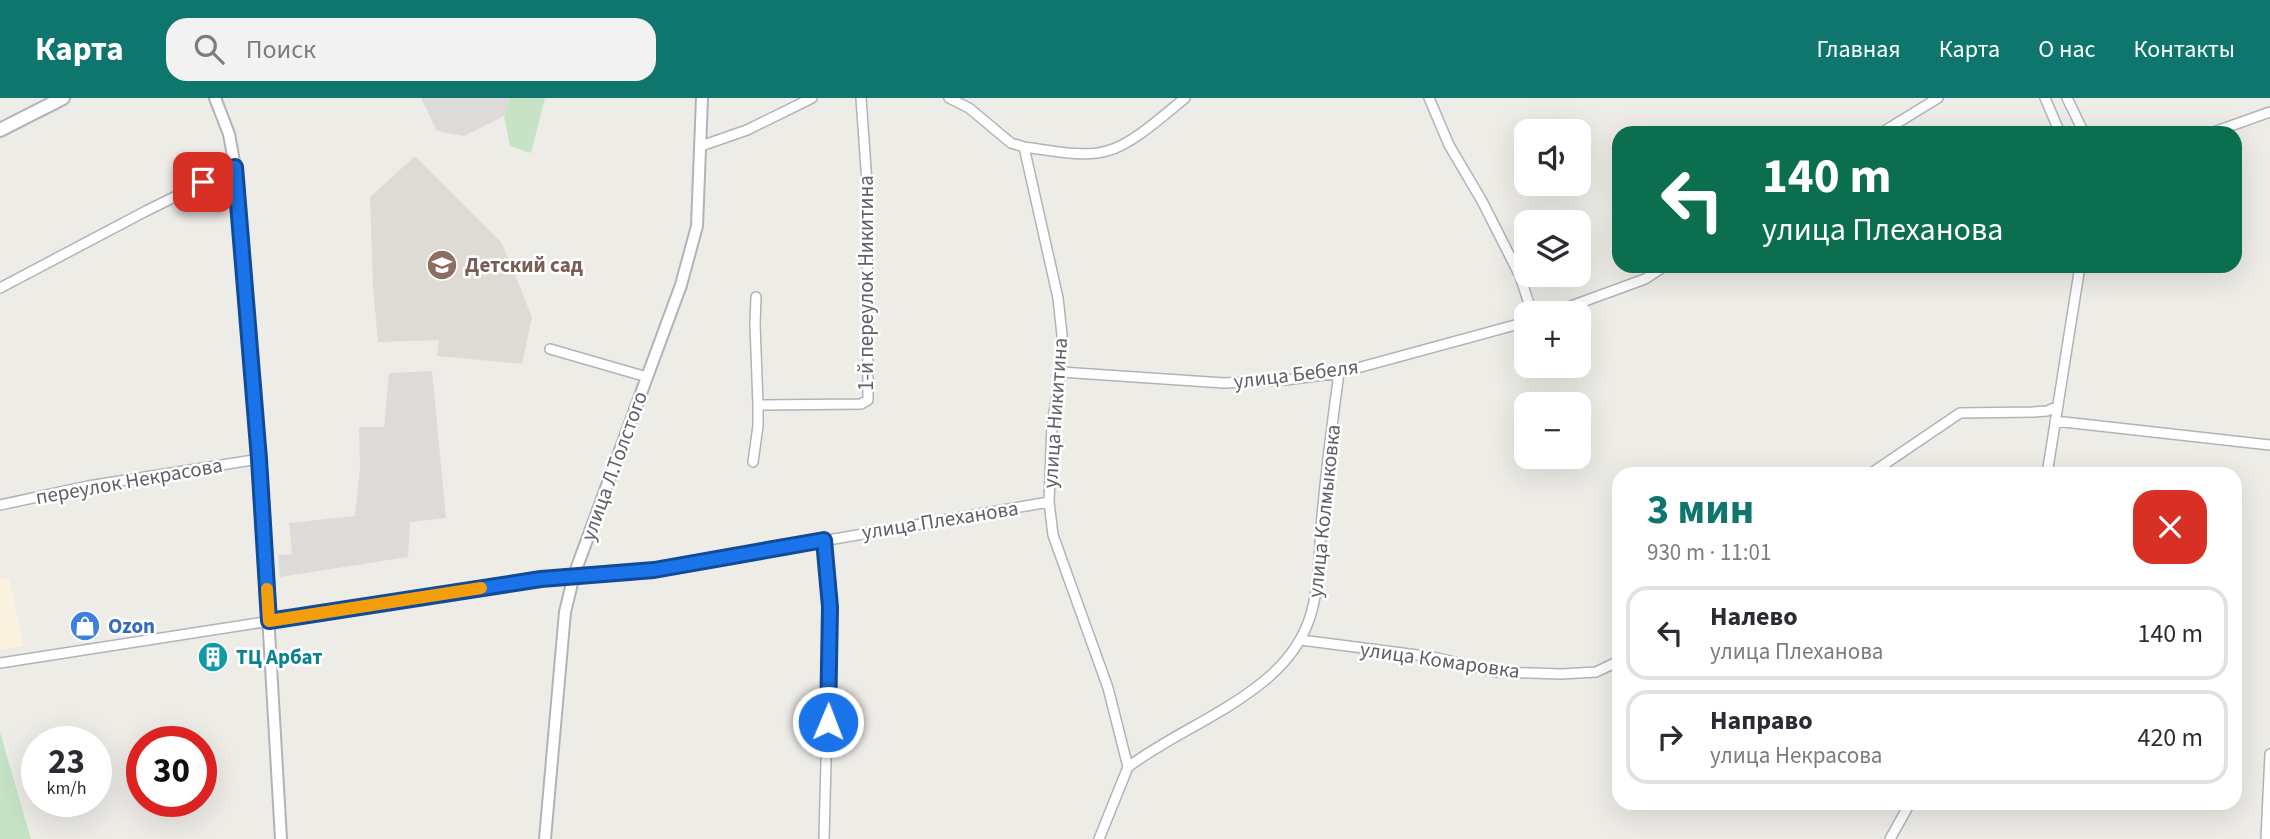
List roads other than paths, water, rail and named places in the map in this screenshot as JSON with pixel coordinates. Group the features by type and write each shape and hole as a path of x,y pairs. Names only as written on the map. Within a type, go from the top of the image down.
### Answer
{"main road":[{"path":"0,130 62,98"}],"street":[{"path":"215,98 229,134 235,167 259,459 281,839"},
{"name":"улица Л.Толстого","path":"545,839 563,635 574,575 681,285 697,226 702,98"},
{"path":"701,146 747,130 812,98"},
{"name":"1-й переулок Никитина","path":"758,405 861,404 868,400 867,183 862,98"},
{"path":"949,98 969,108 1011,143 1024,147 1084,153 1105,152 1120,146 1185,98"},
{"path":"1429,98 1449,145 1482,201 1520,276 1527,301"},
{"path":"1892,126 1938,98"},
{"path":"2045,98 2057,126"},
{"path":"2067,98 2081,126"},
{"path":"2231,126 2270,112"},
{"name":"улица Никитина","path":"1024,147 1058,298 1062,335 1061,372 1052,425 1049,502 1053,535 1108,688 1128,767"},
{"path":"0,288 235,167"},
{"path":"1585,301 1645,279 1654,273"},
{"path":"2048,467 2079,273"},
{"path":"753,462 757,441 758,405 756,297"},
{"name":"улица Бебеля","path":"1061,372 1224,383 1285,380 1339,373 1514,325"},
{"path":"550,349 647,377"},
{"name":"улица Колмыковка","path":"1128,767 1255,688 1286,660 1301,640 1318,590 1322,508 1339,373"},
{"path":"1880,467 1960,413 2048,411 2058,406"},
{"path":"2056,421 2270,445"},
{"name":"переулок Некрасова","path":"0,505 88,486 259,459"},
{"name":"улица Плеханова","path":"0,663 574,575 654,570 1049,502"},
{"path":"824,540 830,607 824,839"},
{"name":"улица Комаровка","path":"1301,640 1433,657 1496,672 1596,672 1612,665"},
{"path":"2266,839 2270,754"},
{"path":"1099,839 1128,767"},
{"path":"1890,839 1906,810"}],"place":[{"name":"Детский сад","path":"442,265"},
{"name":"Ozon","path":"85,626"},
{"name":"ТЦ Арбат","path":"213,657"}]}
